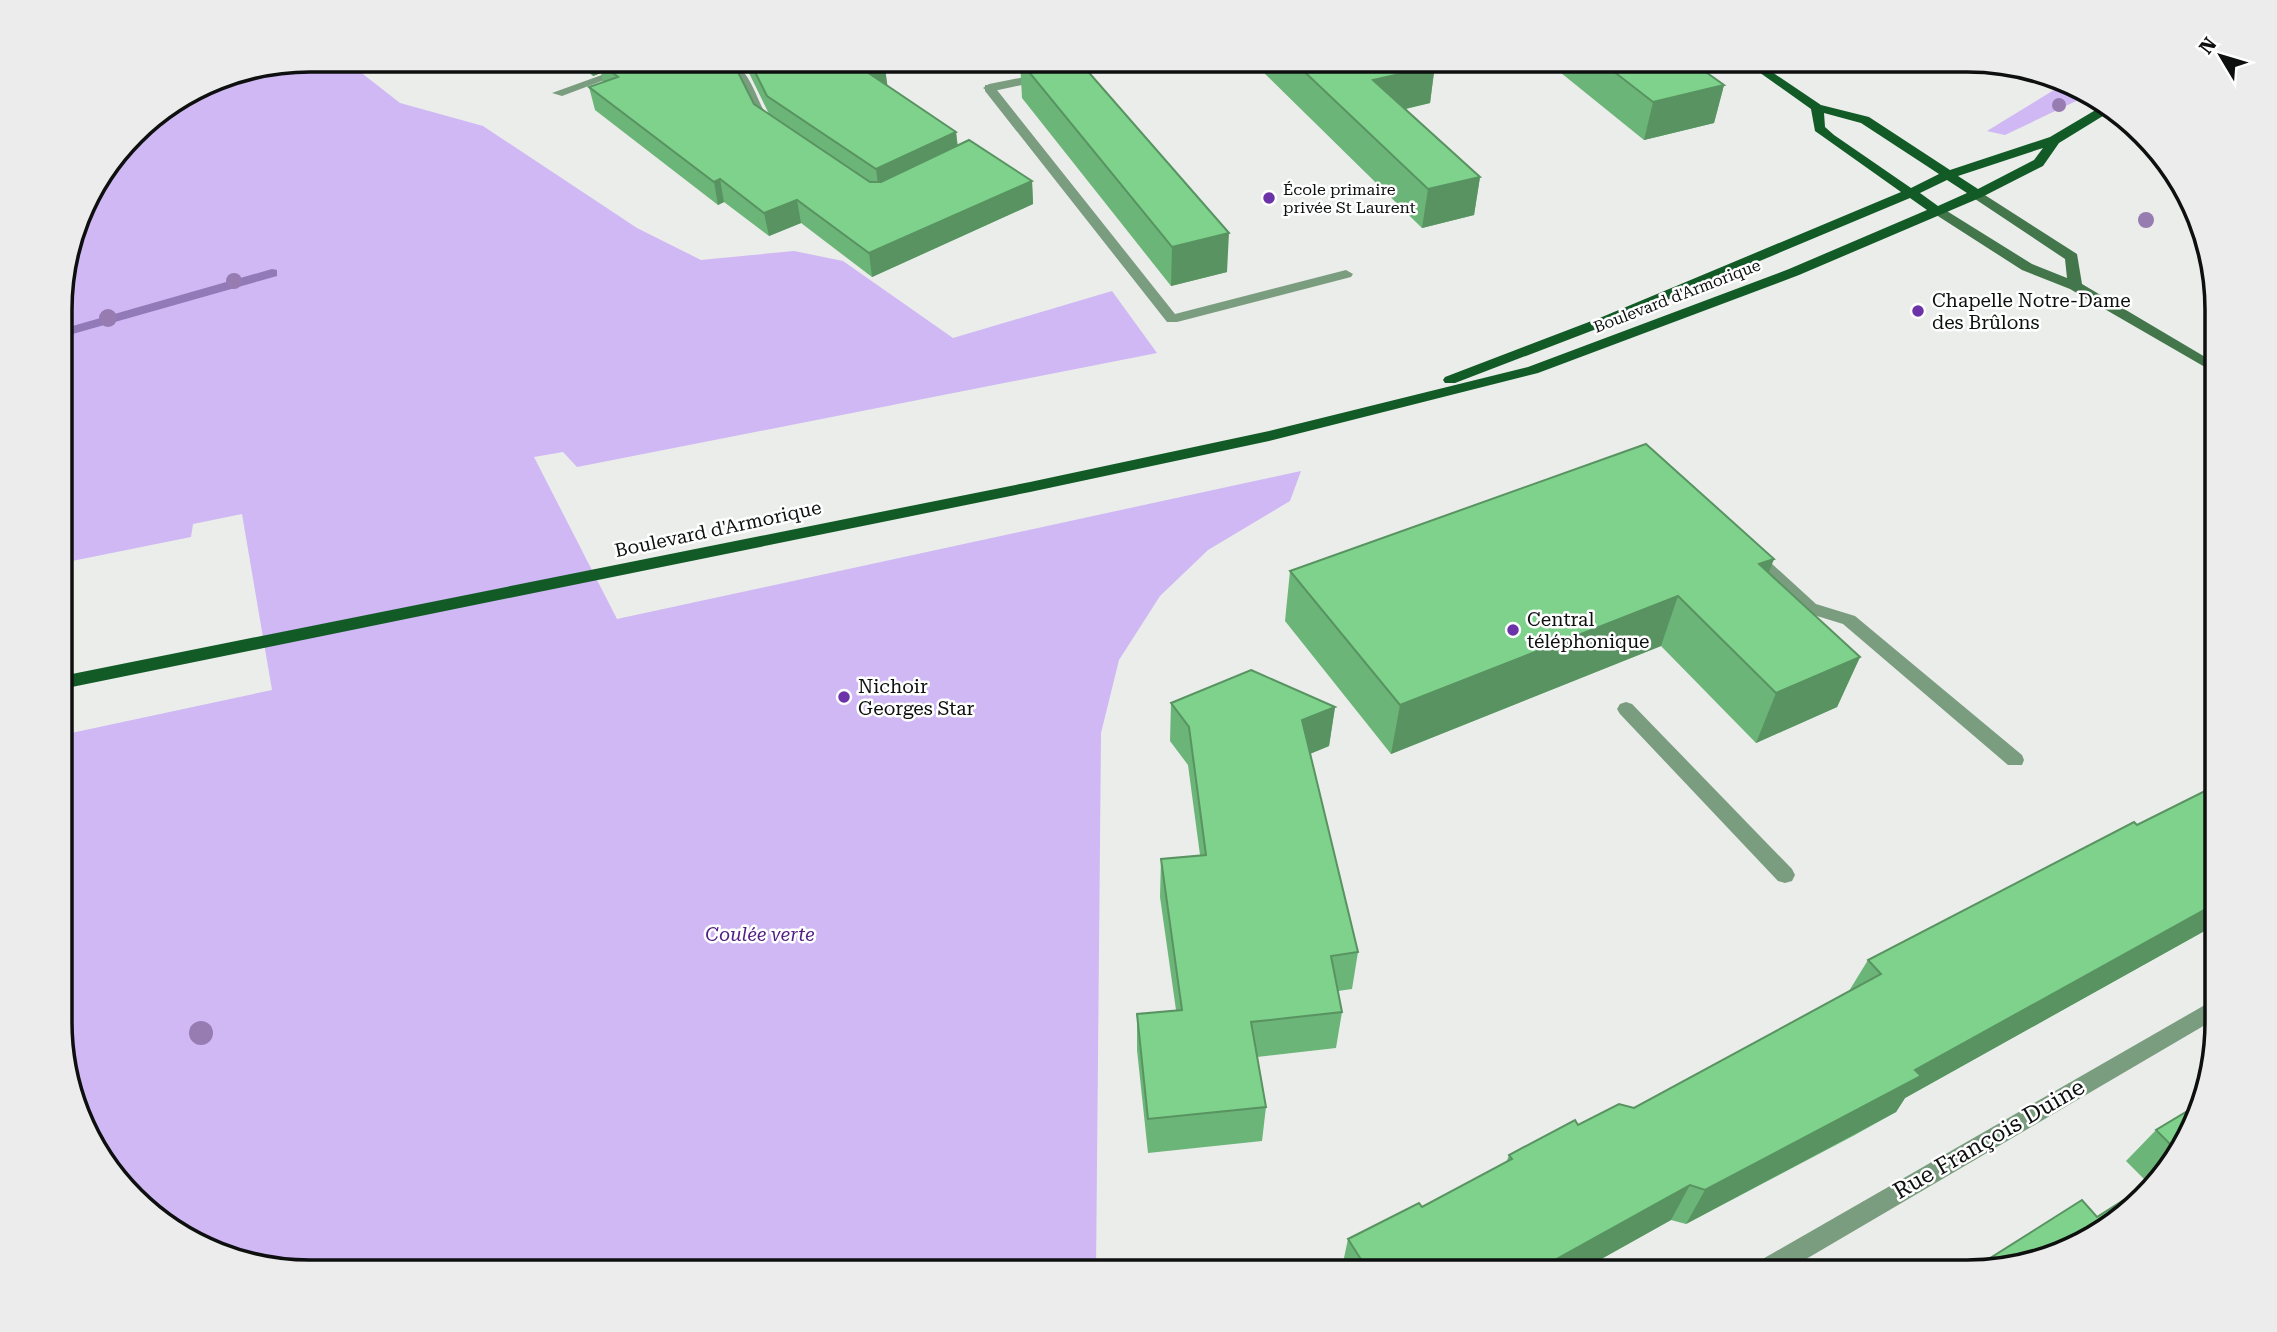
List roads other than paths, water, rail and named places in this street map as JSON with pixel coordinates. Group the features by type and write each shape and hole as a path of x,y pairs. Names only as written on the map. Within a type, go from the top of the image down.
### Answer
{"main road":[{"path":"1764,72 1817,108 1865,120 2071,257 2075,286"},
{"path":"1817,108 1819,128 1937,211 2027,267 2075,286 2205,362"},
{"path":"2054,140 2100,113"},
{"name":"Boulevard d'Armorique","path":"1382,405 1607,320 1948,175 2054,140"},
{"name":"Boulevard d'Armorique","path":"72,681 1242,441 1546,365 1794,272 1977,194 2039,163 2054,140"}],"street":[{"path":"558,93 620,72"},
{"path":"736,72 743,77 764,122 775,130"},
{"path":"1067,72 989,88 1172,319 1346,274"},
{"path":"1741,545 1810,608 1849,620 2015,761"},
{"path":"1626,709 1785,875"},
{"name":"Rue François Duine","path":"1792,1260 2205,1014"}],"waterway":[{"path":"72,330 272,273"}],"place":[{"name":"École primaire privée St Laurent","path":"1269,198"},
{"name":"Chapelle Notre-Dame des Brûlons","path":"1918,311"},
{"name":"Central téléphonique","path":"1513,630"},
{"name":"Nichoir Georges Star","path":"844,697"}],"park label":[{"name":"Coulée verte","path":"760,934"}]}
